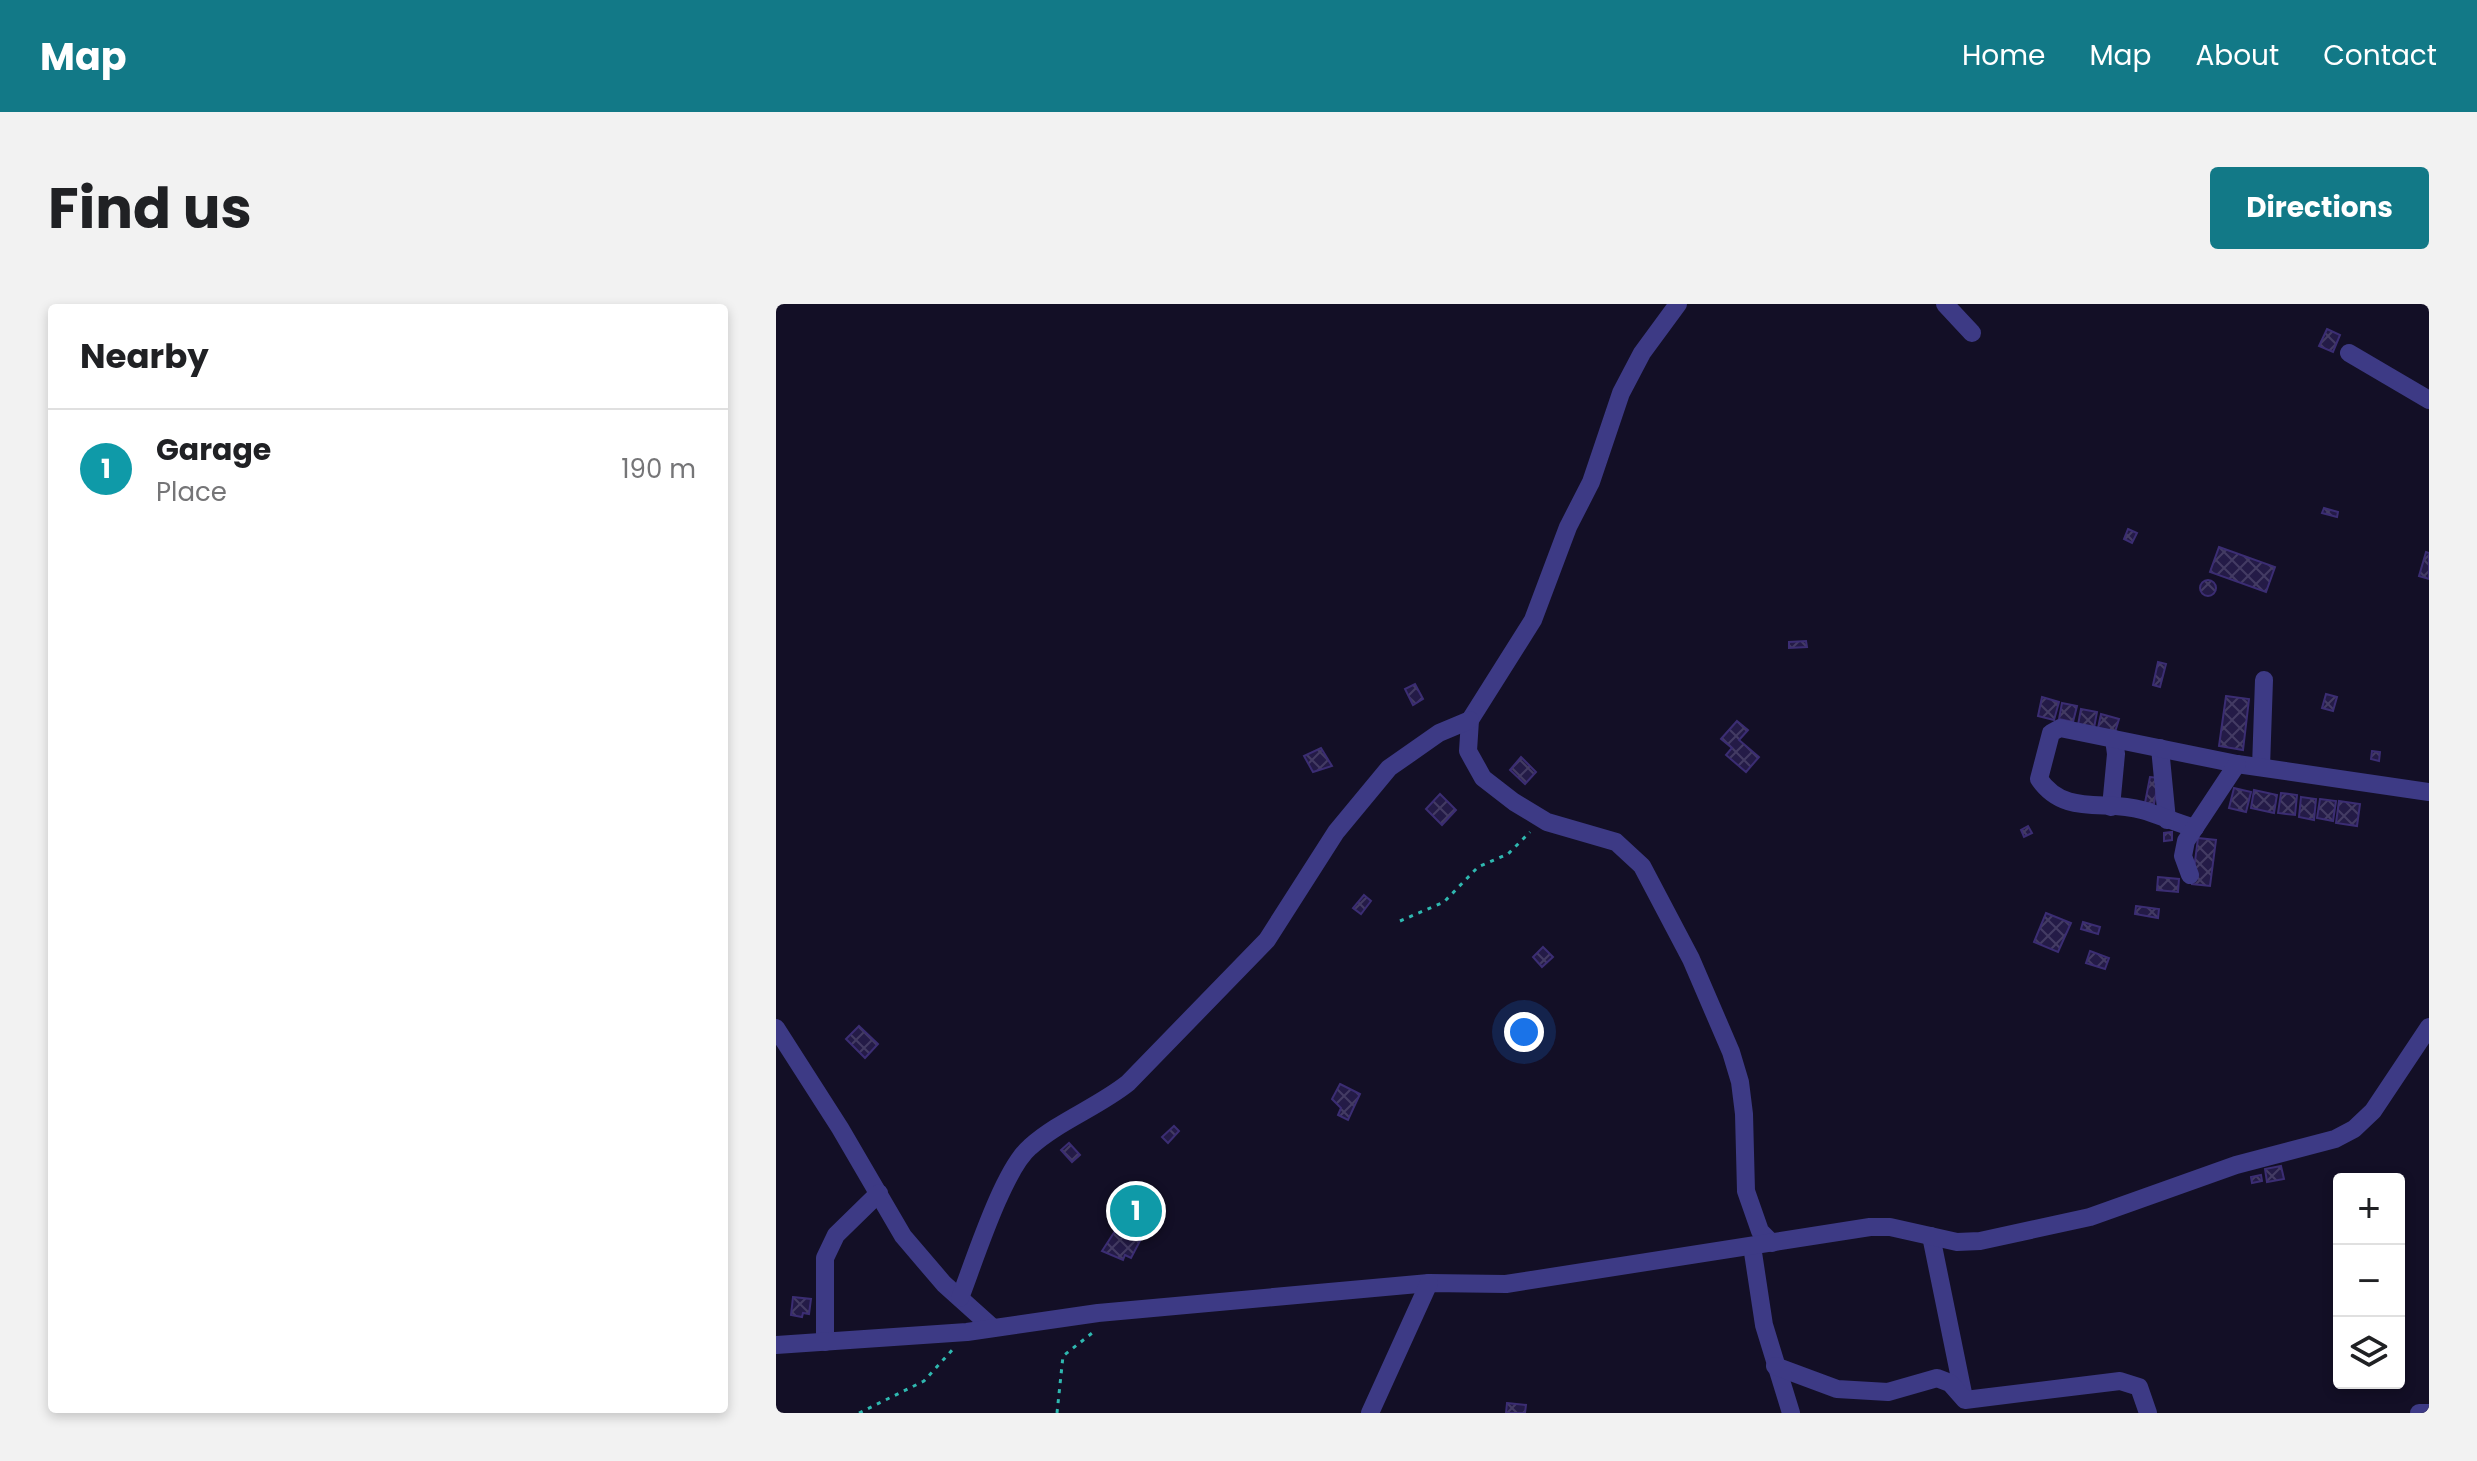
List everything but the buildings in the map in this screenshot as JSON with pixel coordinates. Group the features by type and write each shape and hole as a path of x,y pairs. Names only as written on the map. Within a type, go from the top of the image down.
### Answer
{"street":[{"path":"1678,304 1630,372 1591,482 1563,539 1533,620 1470,720 1466,735 1473,766 1499,792 1547,822 1616,842 1642,866 1661,897 1731,1052 1740,1082 1744,1114 1746,1191 1760,1231 1772,1243"},
{"path":"1945,304 1972,333"},
{"path":"2349,353 2429,400"},
{"path":"2261,767 2264,680"},
{"path":"960,1298 1005,1190 1028,1148 1105,1101 1128,1083 1267,940 1336,832 1389,768 1439,733 1470,720"},
{"path":"2195,828 2142,810 2092,807 2063,800 2039,779 2046,742 2055,729 2237,764 2429,792"},
{"path":"2111,807 2116,754 2114,739"},
{"path":"2160,748 2167,820"},
{"path":"2190,875 2184,864 2183,848 2237,764"},
{"path":"776,1345 967,1332 1098,1313 1429,1283 1506,1284 1870,1227 1890,1227 1957,1242 1980,1241 2090,1217 2236,1165 2335,1139 2354,1129 2373,1111 2429,1027"},
{"path":"776,1028 912,1248 993,1328"},
{"path":"825,1342 825,1258 836,1235 879,1193"},
{"path":"1931,1236 1966,1407"},
{"path":"1752,1246 1775,1366 1791,1413"},
{"path":"1370,1413 1429,1283"},
{"path":"1775,1366 1837,1389 1888,1392 1937,1378 1950,1383 1966,1407"},
{"path":"1966,1407 2120,1381 2139,1387 2148,1413"},
{"path":"2419,1413 2429,1413"}],"path":[{"path":"1400,921 1444,902 1478,867 1508,854 1529,833 1547,822"},
{"path":"1057,1413 1063,1356 1098,1329"},
{"path":"859,1413 924,1381 967,1332"}],"place":[{"name":"Garage","path":"1136,1211"}]}
